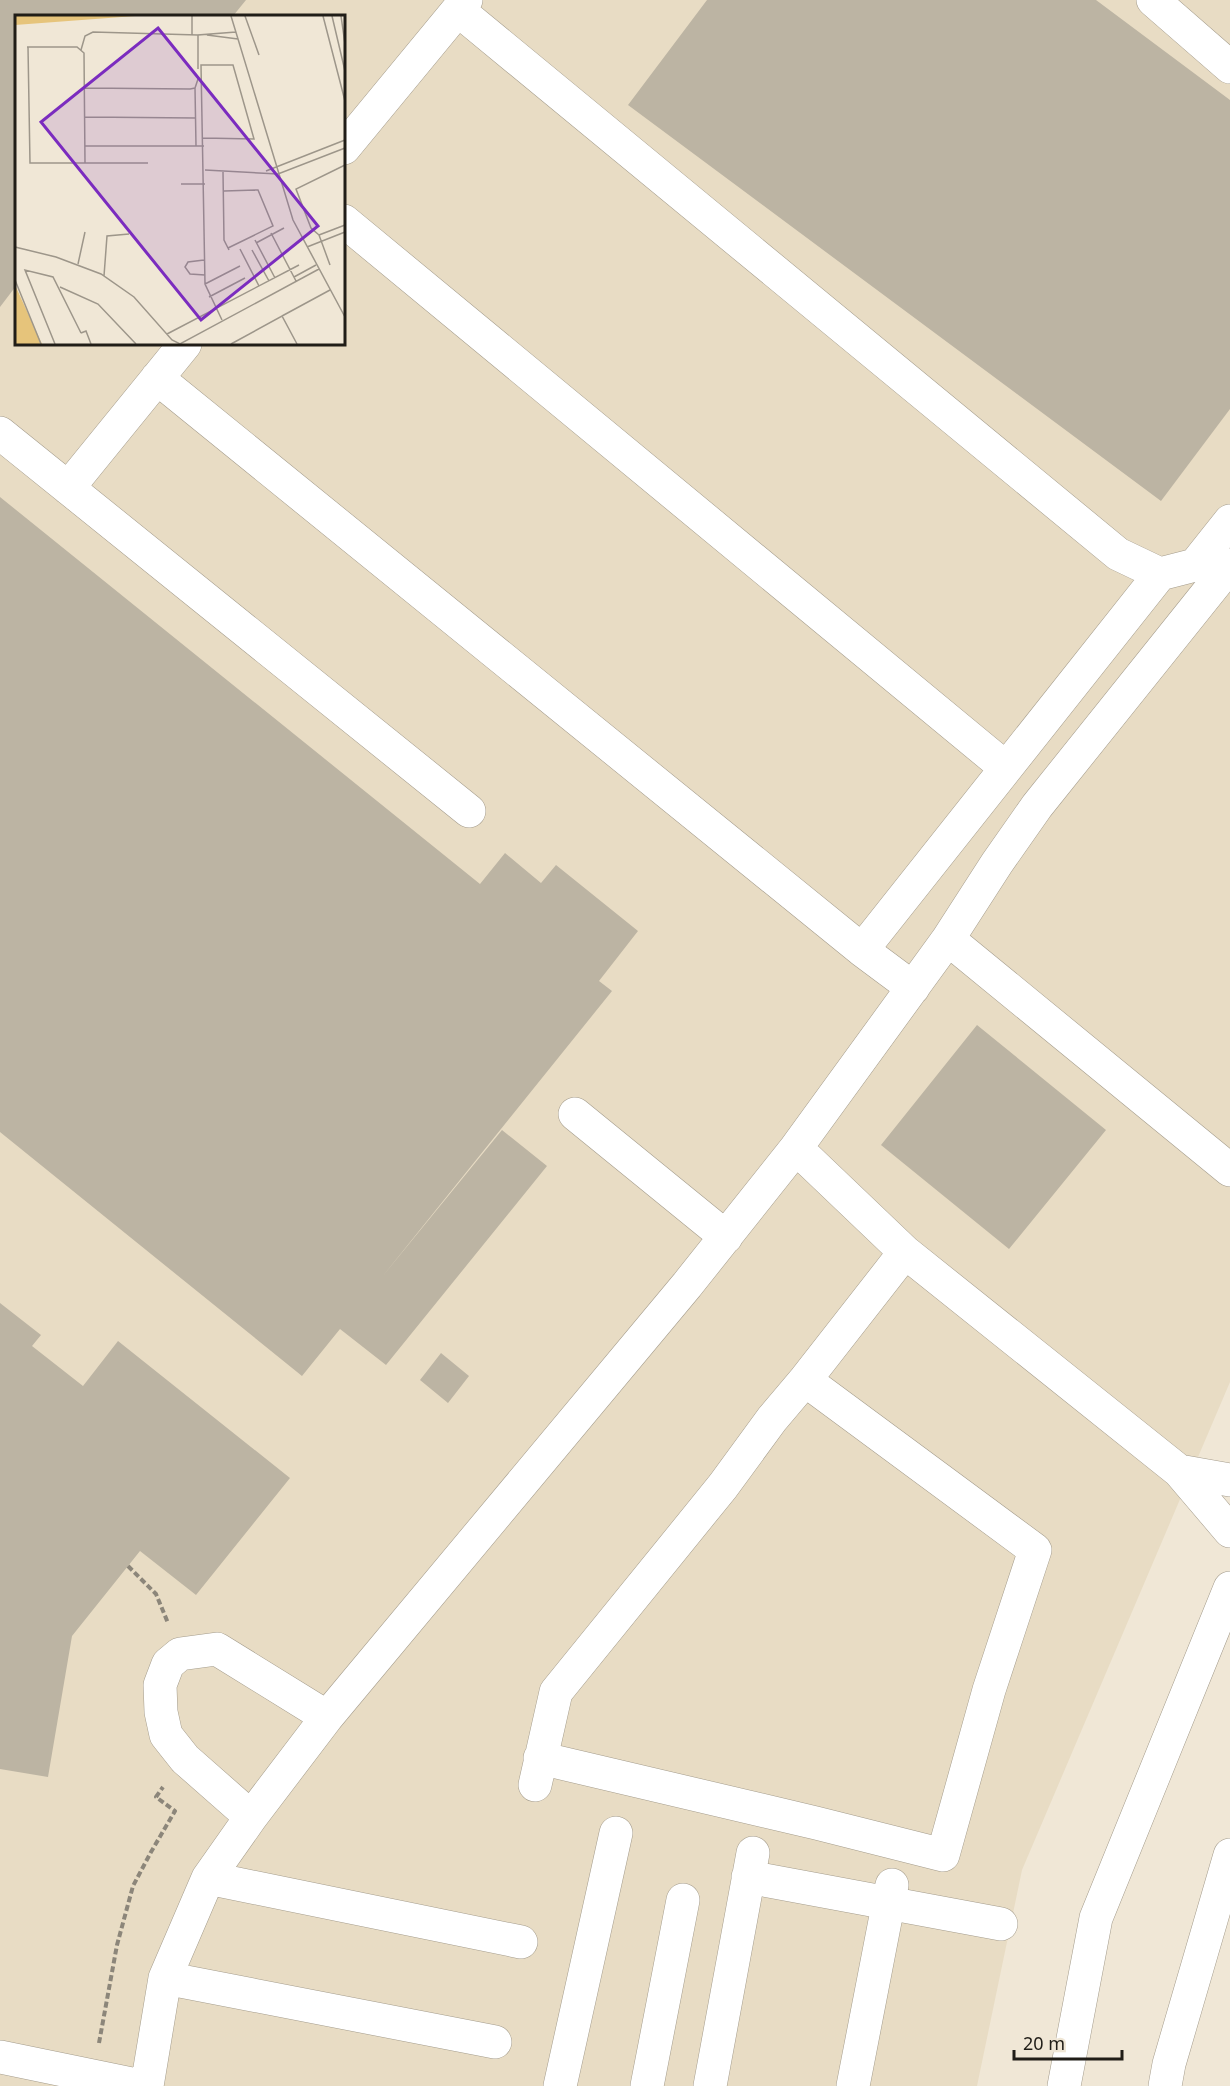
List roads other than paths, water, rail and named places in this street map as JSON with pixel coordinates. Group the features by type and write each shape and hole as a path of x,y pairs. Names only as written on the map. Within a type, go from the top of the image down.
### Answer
{"street":[{"path":"1154,0 1230,67"},
{"path":"345,147 462,5 1118,554 1160,574"},
{"path":"345,222 1006,768"},
{"path":"68,488 184,345"},
{"path":"157,378 862,950 913,988"},
{"path":"0,433 469,811"},
{"path":"862,950 1160,574 1195,565 1230,521"},
{"path":"147,2086 165,1978 208,1878 251,1817 327,1717 726,1237 796,1149 948,939 1037,806 1230,565"},
{"path":"948,939 1230,1170"},
{"path":"575,1114 726,1237"},
{"path":"796,1149 905,1252 1179,1471 1230,1531"},
{"path":"805,1380 1035,1550 989,1690 943,1855 538,1771 556,1692 723,1486 772,1419 905,1252"},
{"path":"1179,1471 1230,1480"},
{"path":"1064,2086 1096,1918 1230,1588"},
{"path":"251,1817 185,1759 166,1735 161,1712 160,1685 168,1664 180,1654 217,1649 327,1717"},
{"path":"560,2086 616,1833"},
{"path":"1165,2086 1169,2064 1230,1855"},
{"path":"710,2086 750,1865 891,1895 1001,1924"},
{"path":"208,1878 521,1942"},
{"path":"853,2086 891,1895"},
{"path":"647,2086 683,1900"},
{"path":"165,1978 495,2042"},
{"path":"0,2057 141,2086"}]}
